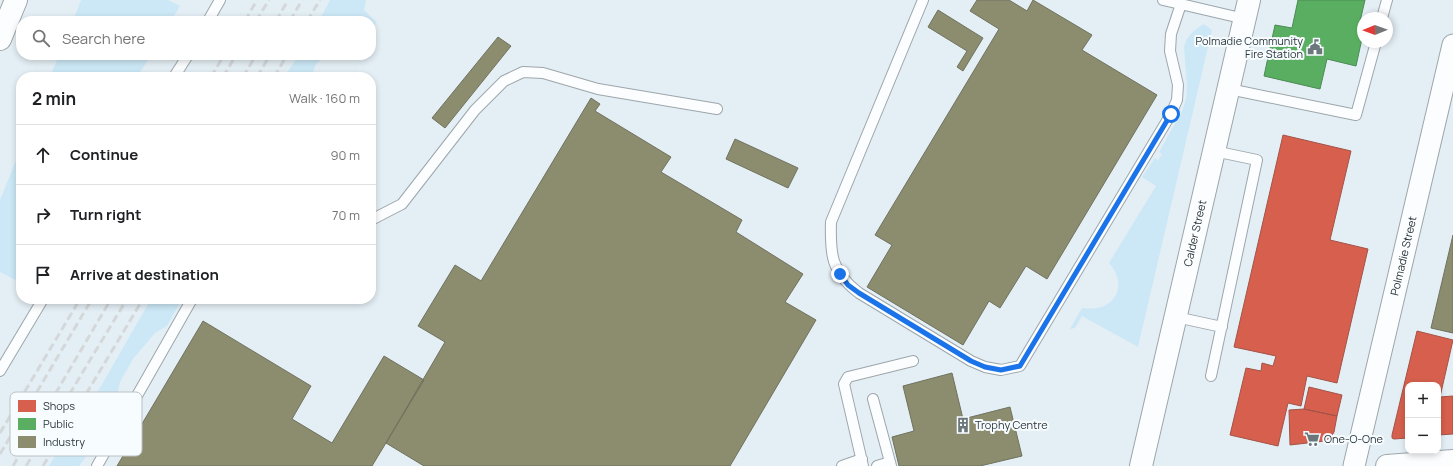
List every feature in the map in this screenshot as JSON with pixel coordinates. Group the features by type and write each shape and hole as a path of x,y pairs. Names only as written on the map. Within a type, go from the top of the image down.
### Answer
{"main road":[{"path":"0,39 16,0"},
{"name":"Calder Street","path":"1141,466 1247,10"},
{"path":"1387,466 1453,461"}],"street":[{"name":"Polmadie Street","path":"1354,466 1453,45"}],"lane":[{"path":"211,16 220,0"},
{"path":"923,0 831,222 830,245 833,260 840,274 848,285 859,293 971,361 985,367 1001,370 1020,366 1171,114 1177,100 1178,85 1170,51 1171,34 1181,4"},
{"path":"1163,0 1181,4 1247,10"},
{"path":"1384,12 1387,0"},
{"path":"1229,88 1356,115 1374,48"},
{"path":"177,72 185,60"},
{"path":"376,217 402,204 474,110 504,81 523,72 543,74 598,89 718,109"},
{"path":"1211,376 1257,160 1214,151"},
{"path":"0,371 40,304"},
{"path":"139,392 189,304"},
{"path":"1176,317 1222,327"},
{"path":"842,466 862,462 844,384 848,377 913,361"},
{"path":"873,399 890,464 877,466"},
{"path":"97,466 103,456"}],"shaded area":[{"path":"81,0 168,0 180,6 174,16 75,16"},
{"path":"330,0 366,0 364,10 370,16 322,16"},
{"path":"1204,24 1212,30 1138,347 1082,316 1075,328 1070,329 1082,308 1102,306 1110,302 1115,296 1118,289 1118,281 1115,272 1109,263 1156,186 1142,177 1155,158 1158,160 1162,154 1159,152 1182,111 1186,99 1187,86 1184,47 1191,33"},
{"path":"57,60 148,60 140,72 52,72"},
{"path":"296,60 320,60 316,64 313,72 287,72"},
{"path":"16,160 15,280 0,272 0,200"},
{"path":"148,304 179,304 167,326 155,333 133,359 120,382 118,392 97,392"},
{"path":"55,456 86,456 79,466 49,466"}],"building: Shops":[{"path":"1283,135 1351,151 1330,240 1368,249 1337,383 1307,376 1301,406 1288,403 1278,446 1230,435 1246,368 1261,371 1262,363 1273,366 1276,356 1234,347"},
{"path":"1417,331 1453,340 1441,393 1441,382 1405,382 1405,438 1394,439 1392,438 1392,435"},
{"path":"1309,387 1342,395 1337,416 1304,409"},
{"path":"1453,396 1453,434 1441,435 1441,397"},
{"path":"1304,409 1337,416 1334,432 1331,437 1325,441 1290,445 1289,410"}],"building: Public":[{"name":"Polmadie Community Fire Station","path":"1298,0 1365,0 1362,12 1357,12 1357,48 1360,48 1356,66 1327,59 1320,89 1264,76 1275,25 1292,28"}],"building: Industry":[{"path":"977,0 1009,0 1027,11 1033,0 1092,35 1082,50 1157,95 1047,279 1026,266 1000,308 989,301 963,345 867,287 892,245 875,235 999,29 970,11"},
{"path":"938,10 983,38 963,71 957,67 967,51 928,27"},
{"path":"498,37 511,46 445,128 432,118"},
{"path":"591,98 600,104 595,111 671,157 661,172 742,220 736,232 803,274 785,302 816,320 730,466 424,466 386,443 445,342 418,326 455,265 481,281"},
{"path":"735,139 798,168 788,188 726,159"},
{"path":"1453,235 1453,333 1431,328"},
{"path":"203,321 311,386 292,419 332,443 384,356 424,380 372,466 117,466 123,456 142,456 142,424"},
{"name":"Trophy Centre","path":"952,373 963,419 1010,407 1022,456 980,466 899,466 892,437 914,431 903,386"}],"railway":[{"path":"248,16 257,0"},
{"path":"259,16 269,0"},
{"path":"279,16 288,0"},
{"path":"293,16 302,0"},
{"path":"310,16 320,0"},
{"path":"214,72 221,60"},
{"path":"226,72 233,60"},
{"path":"246,72 253,60"},
{"path":"260,72 267,60"},
{"path":"277,72 284,60"},
{"path":"24,392 77,304"},
{"path":"37,392 89,304"},
{"path":"56,392 108,304"},
{"path":"71,392 124,304"},
{"path":"87,392 140,304"},
{"path":"0,433 10,416"},
{"path":"0,454 10,437"},
{"path":"13,466 19,456"},
{"path":"26,466 32,456"},
{"path":"43,466 49,456"}],"place":[{"name":"Polmadie Community Fire Station","path":"1315,47"},
{"name":"Trophy Centre","path":"963,425"},
{"name":"One-O-One","path":"1312,439"}],"route":[{"path":"840,274 848,285 859,293 971,361 985,367 1001,370 1020,366 1171,114"}]}
